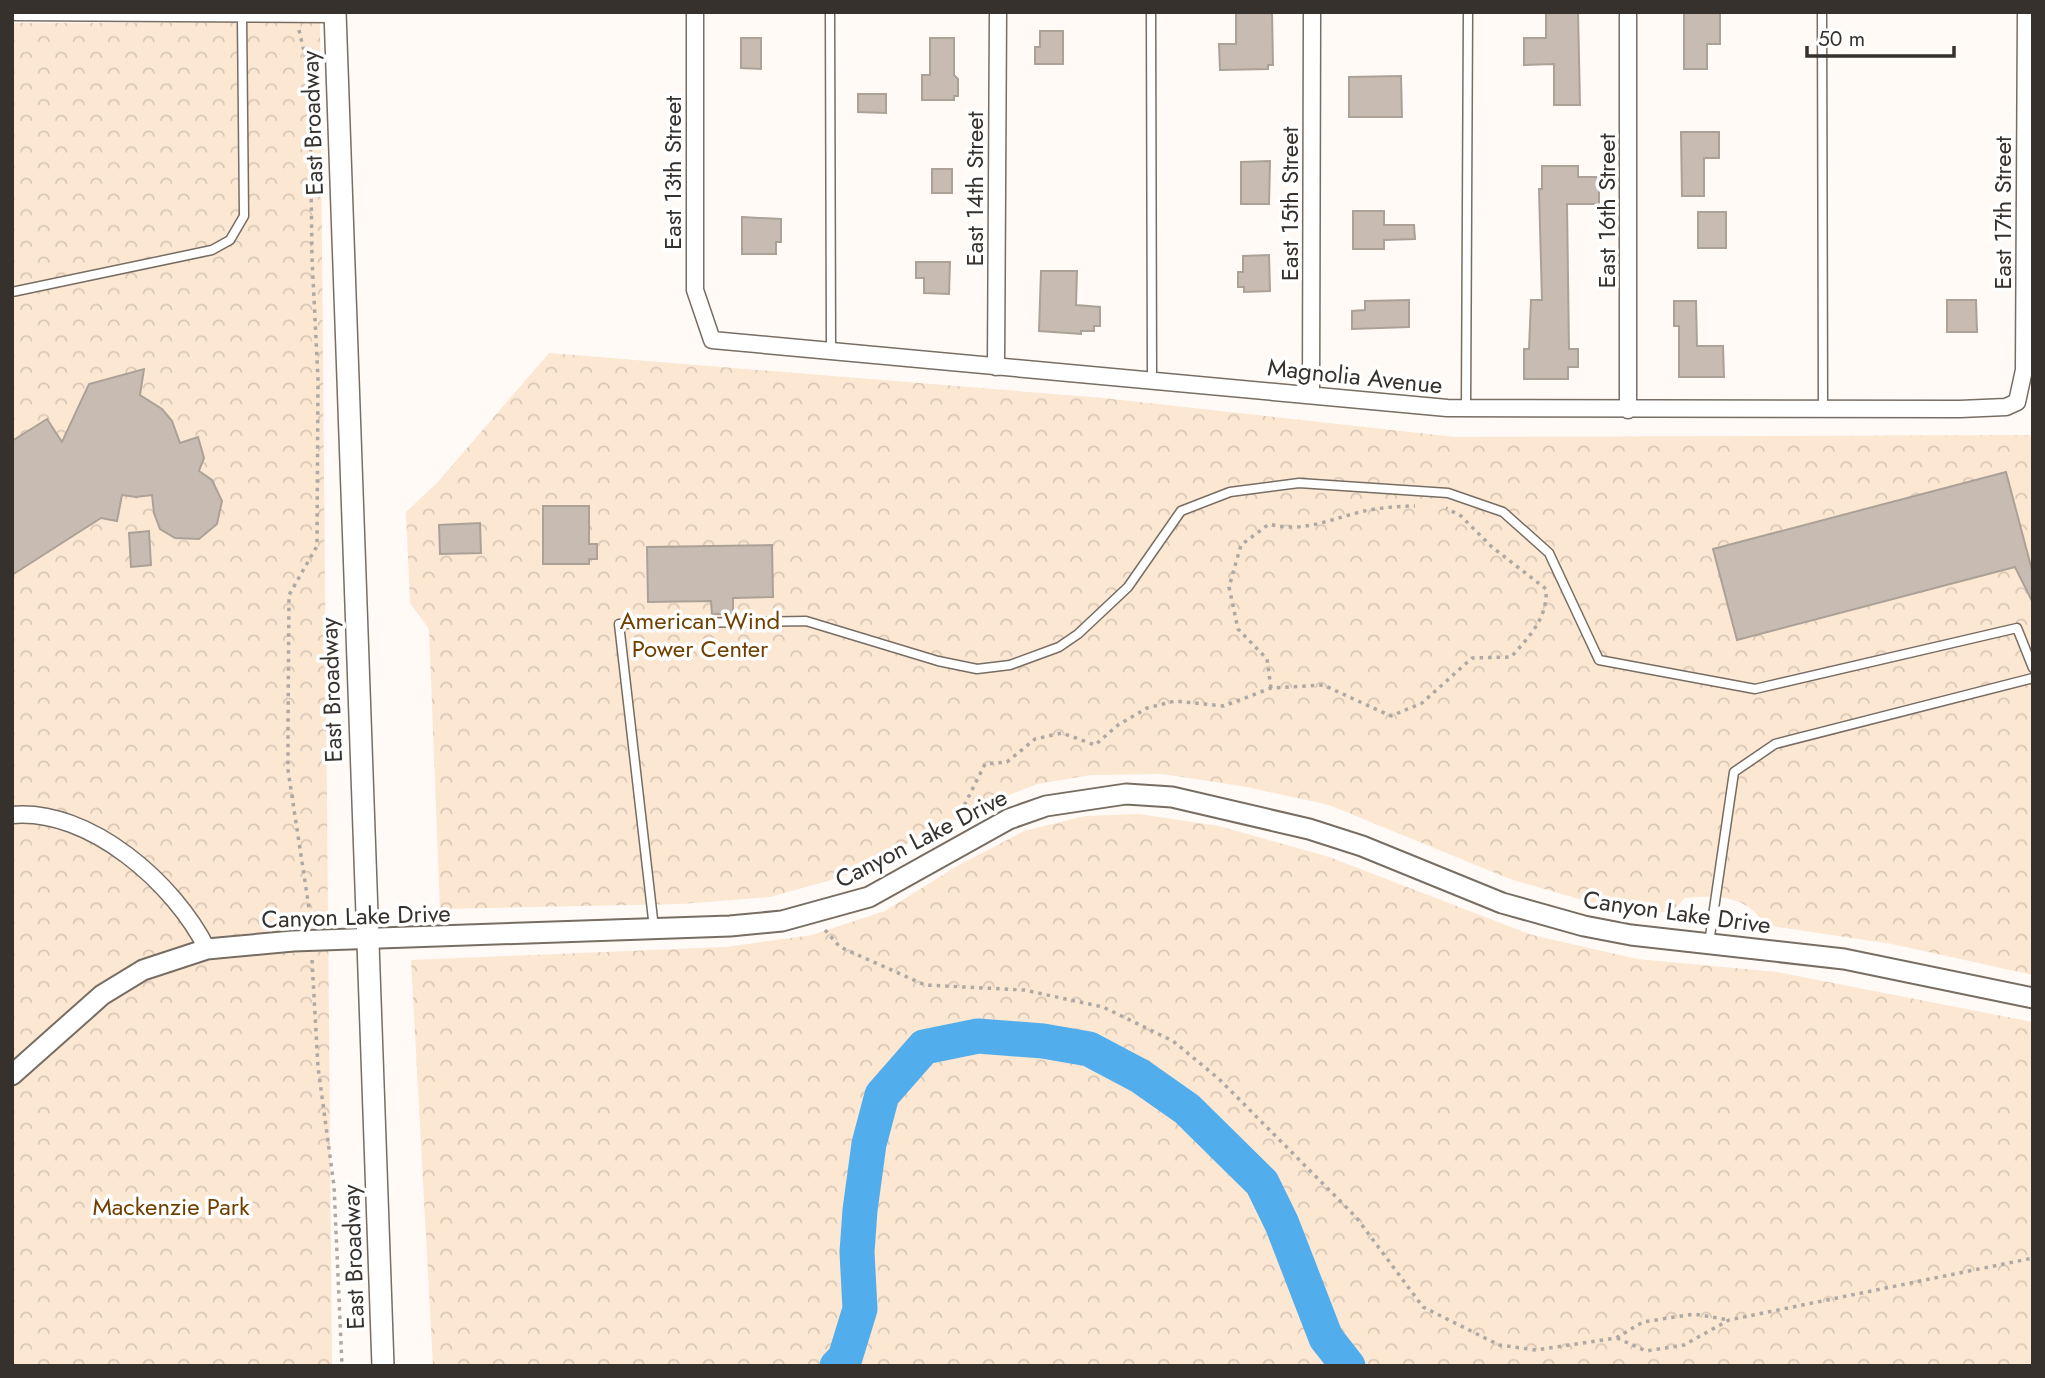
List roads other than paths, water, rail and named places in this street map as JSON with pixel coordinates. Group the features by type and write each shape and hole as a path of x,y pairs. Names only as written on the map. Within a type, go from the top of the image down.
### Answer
{"main road":[{"name":"East Broadway","path":"335,15 383,1366"}],"street":[{"name":"East 13th Street","path":"695,12 695,290 708,333"},
{"name":"East 14th Street","path":"996,367 998,12"},
{"name":"East 15th Street","path":"1311,395 1312,12"},
{"name":"East 16th Street","path":"1628,12 1628,410"},
{"name":"East 17th Street","path":"2006,407 2017,402 2024,370 2026,12"},
{"name":"Magnolia Avenue","path":"708,333 712,340 737,344 1466,409 1823,410 2006,407"},
{"name":"Canyon Lake Drive","path":"12,1075 102,995 143,970 207,949 312,940 730,926 811,915 869,897 977,835 1046,806 1126,794 1172,797 1309,829 1362,846 1502,904 1543,916 1631,935 1844,959 2033,998"},
{"path":"12,815 33,815 79,828 125,855 159,881 189,917 207,949"}],"lane":[{"path":"830,12 831,352"},
{"path":"1151,12 1152,380"},
{"path":"1466,409 1468,12"},
{"path":"1822,12 1823,410"},
{"path":"12,16 335,15"},
{"path":"12,292 212,250 230,240 244,216 242,17"},
{"path":"654,929 619,624 806,621 938,661 977,668 1010,665 1059,647 1078,634 1128,587 1181,511 1230,492 1299,483 1448,494 1503,512 1549,553 1599,660 1755,689 2017,628 2033,668"},
{"path":"1709,943 1734,772 1775,744 2033,678"}],"waterway":[{"path":"837,1366 845,1358 860,1309 857,1252 860,1210 869,1144 882,1095 924,1047 978,1036 1043,1041 1089,1049 1140,1076 1187,1109 1262,1183 1282,1224 1326,1338 1348,1366"}],"park label":[{"name":"American Wind Power Center","path":"700,634"},
{"name":"Mackenzie Park","path":"171,1206"}]}
